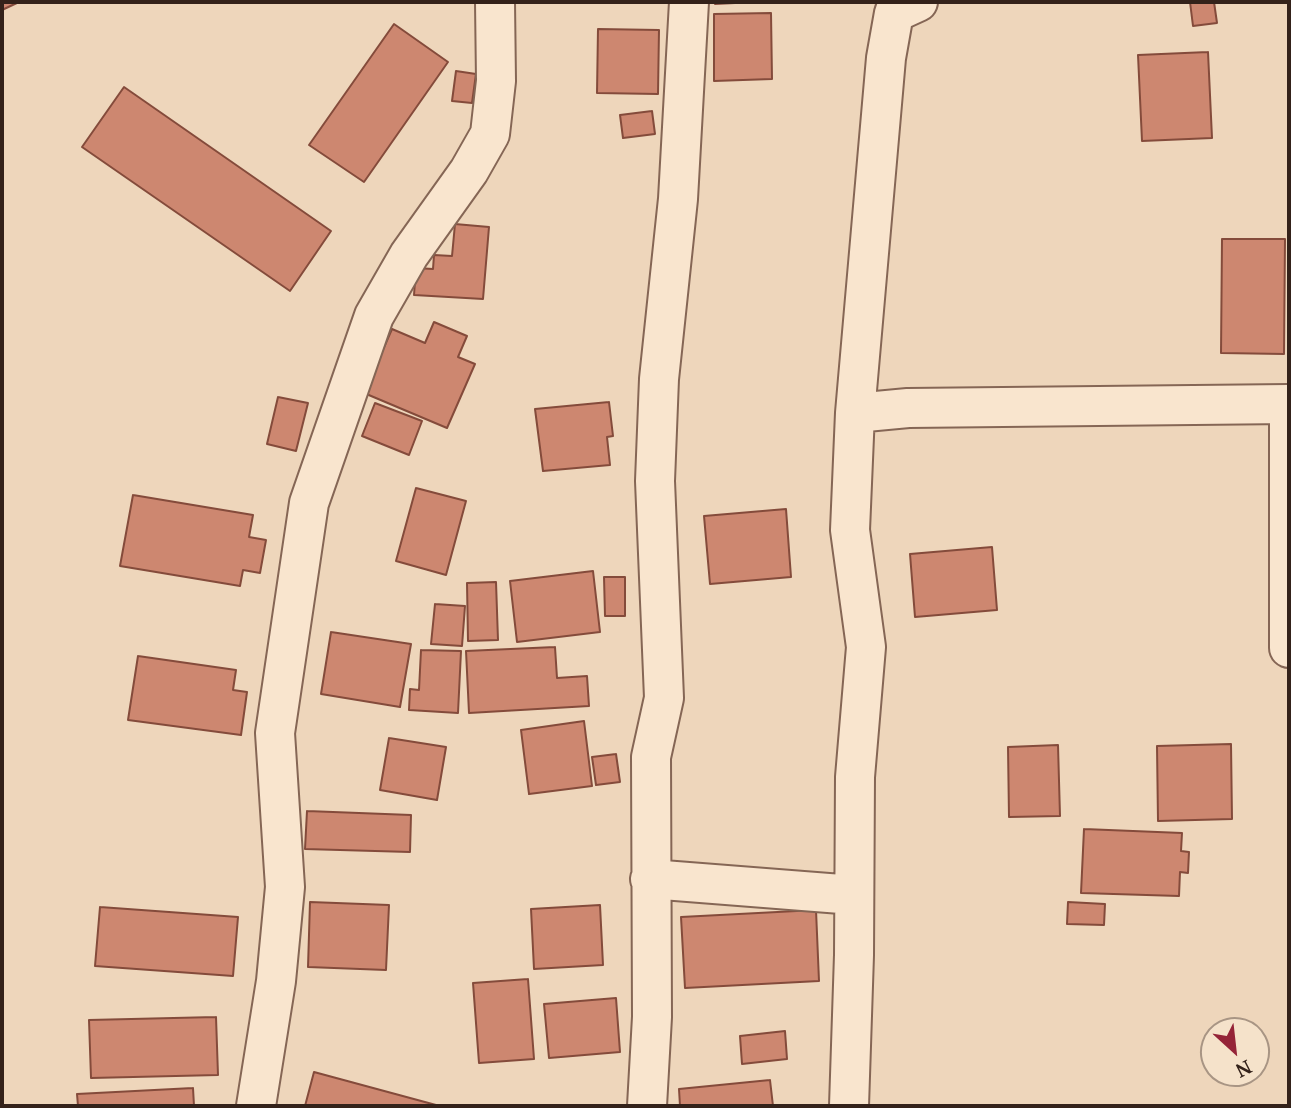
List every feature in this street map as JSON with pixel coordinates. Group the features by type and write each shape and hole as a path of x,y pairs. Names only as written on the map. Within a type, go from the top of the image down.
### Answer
{"street":[{"path":"256,1106 276,981 285,887 275,733 309,503 374,316 409,256 469,170 490,134 496,81 495,2"},
{"path":"647,1106 652,1017 651,757 664,698 655,481 658,403 678,199 689,2"},
{"path":"849,1106 855,895 855,777 866,647 850,530 855,413 886,58 894,13 918,2"},
{"path":"855,413 908,408 1289,404 1289,648"},
{"path":"650,879 855,895"}],"building":[{"path":"2,2 19,2 2,10"},
{"path":"715,2 755,2 715,4"},
{"path":"1190,2 1214,2 1217,23 1193,26"},
{"path":"771,13 772,79 714,81 714,14"},
{"path":"394,24 448,62 364,182 309,145"},
{"path":"598,29 659,30 658,94 597,93"},
{"path":"1208,52 1212,138 1142,141 1138,55"},
{"path":"456,71 476,74 472,103 452,101"},
{"path":"124,87 331,231 290,291 82,147"},
{"path":"652,111 655,134 623,138 620,115"},
{"path":"455,224 489,227 483,299 414,295 416,268 433,269 434,255 452,256"},
{"path":"1222,239 1285,239 1284,354 1221,353"},
{"path":"434,322 467,336 458,357 475,364 447,428 364,393 392,329 425,343"},
{"path":"278,397 308,403 296,451 267,444"},
{"path":"609,402 613,436 607,437 610,465 543,471 535,409"},
{"path":"375,403 422,421 409,455 362,436"},
{"path":"416,488 466,501 446,575 396,561"},
{"path":"133,495 253,515 249,537 266,540 260,573 243,570 240,586 120,566"},
{"path":"786,509 791,577 710,584 704,516"},
{"path":"992,547 997,610 915,617 910,554"},
{"path":"593,571 600,632 517,642 510,581"},
{"path":"604,577 625,577 625,616 605,616"},
{"path":"496,582 498,640 468,641 467,583"},
{"path":"435,604 465,606 462,646 431,644"},
{"path":"331,632 411,644 400,707 321,694"},
{"path":"555,647 557,678 587,676 589,706 469,713 466,651"},
{"path":"421,650 461,651 458,713 409,710 410,689 419,690"},
{"path":"138,656 236,670 233,690 247,692 241,735 128,720"},
{"path":"584,721 592,786 529,794 521,730"},
{"path":"389,738 446,747 437,800 380,790"},
{"path":"1231,744 1232,819 1158,821 1157,746"},
{"path":"1058,745 1060,816 1009,817 1008,747"},
{"path":"616,754 620,782 596,785 592,757"},
{"path":"307,811 411,815 410,852 305,849"},
{"path":"1084,829 1182,833 1181,851 1189,852 1188,873 1180,872 1179,896 1081,893"},
{"path":"310,902 389,905 386,970 308,967"},
{"path":"1068,902 1105,904 1104,925 1067,924"},
{"path":"600,905 603,965 534,969 531,909"},
{"path":"100,907 238,917 233,976 95,966"},
{"path":"816,910 819,981 685,988 681,917"},
{"path":"528,979 534,1059 479,1063 473,983"},
{"path":"616,998 620,1052 549,1058 544,1004"},
{"path":"216,1017 218,1075 91,1078 89,1020"},
{"path":"785,1031 787,1059 742,1064 740,1036"},
{"path":"314,1072 436,1105 436,1106 305,1106"},
{"path":"770,1080 773,1106 680,1106 679,1089"},
{"path":"193,1088 194,1106 78,1106 77,1094"}]}
